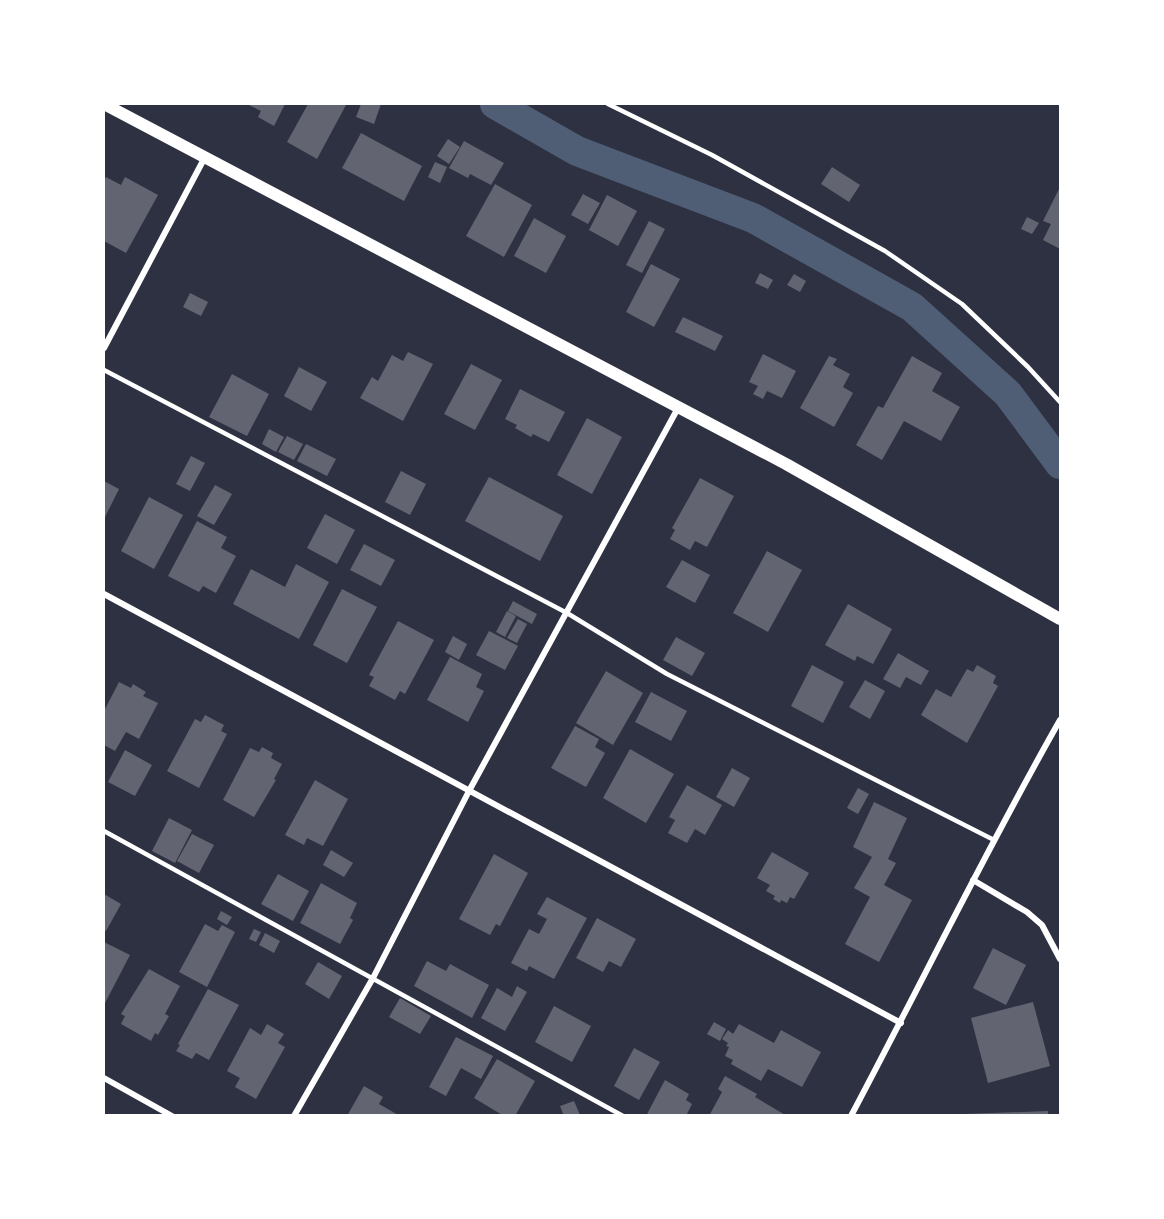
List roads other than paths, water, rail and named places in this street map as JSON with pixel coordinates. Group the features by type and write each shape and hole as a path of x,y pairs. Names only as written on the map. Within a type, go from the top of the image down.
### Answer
{"main road":[{"path":"104,104 856,502 1060,619"}],"street":[{"path":"104,348 206,157"},
{"path":"294,1116 373,978 470,791 679,407"},
{"path":"104,594 901,1023"},
{"path":"851,1116 994,840 1060,720"},
{"path":"973,880 1027,912 1042,926 1060,959"},
{"path":"104,1078 172,1116"}],"lane":[{"path":"608,104 712,155 885,251 962,304 1028,367 1060,402"},
{"path":"104,370 567,613 666,674 994,840"},
{"path":"104,831 623,1116"}],"waterway":[{"path":"495,104 577,151 753,218 912,307 1008,394 1060,464"}]}
